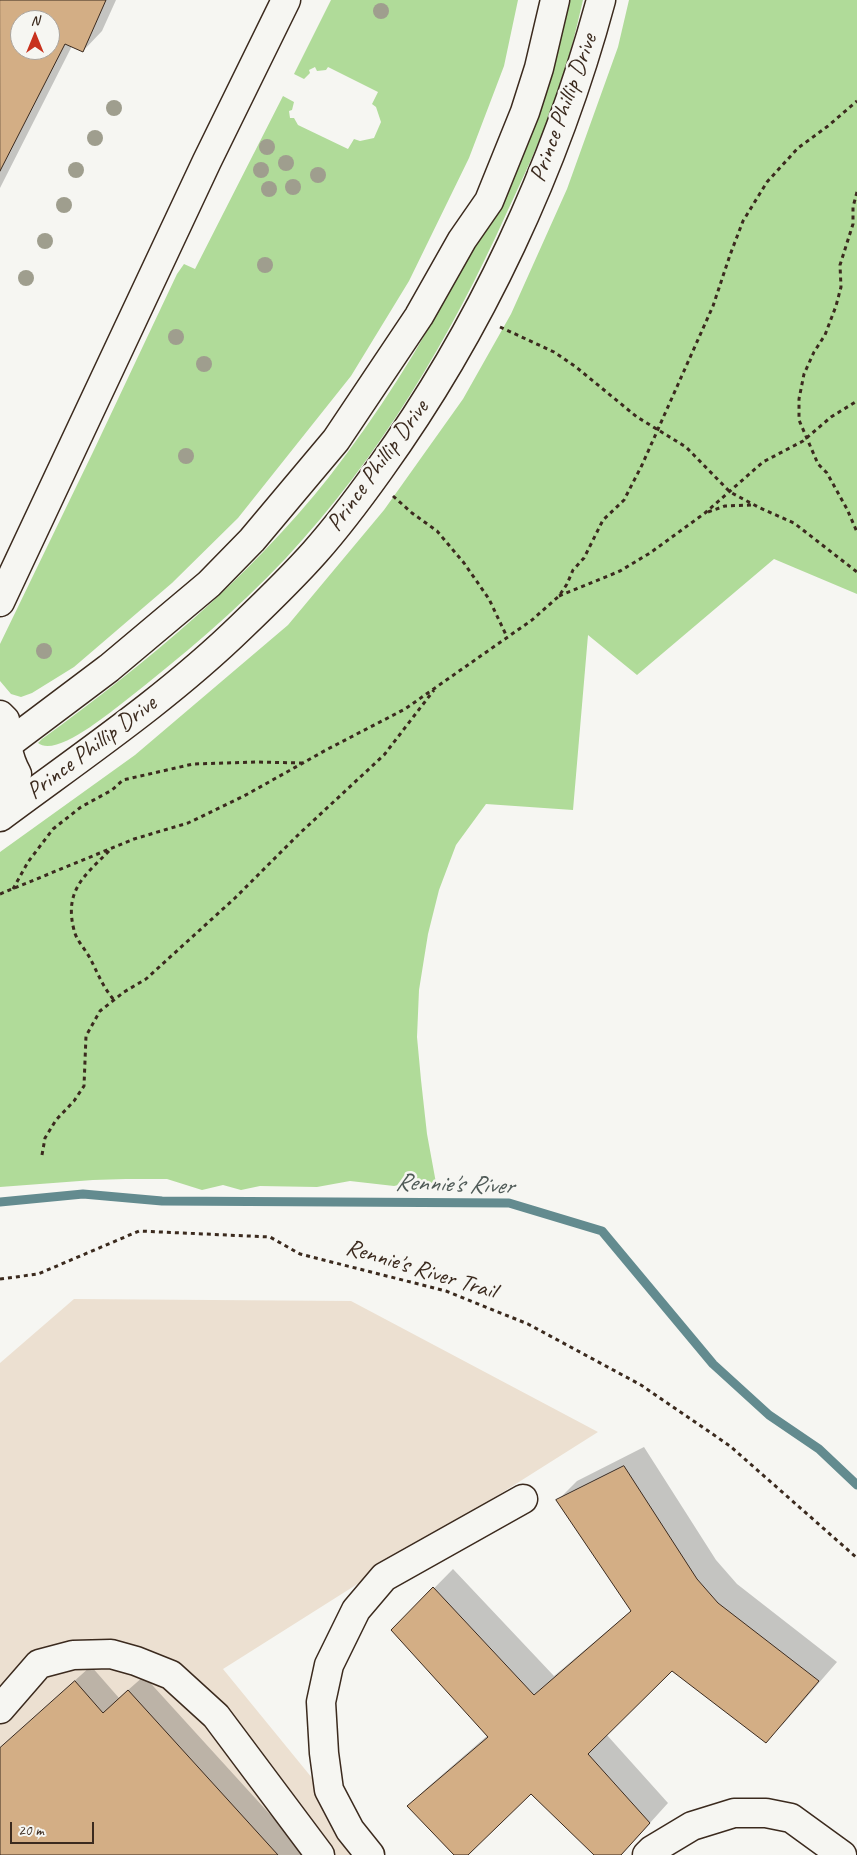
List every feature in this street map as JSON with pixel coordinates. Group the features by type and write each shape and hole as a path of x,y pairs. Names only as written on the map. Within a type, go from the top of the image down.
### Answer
{"main road":[{"path":"0,601 207,161 286,0"},
{"name":"Prince Phillip Drive","path":"3,748 109,668 209,584 252,540 336,440 419,316 462,240 489,201 525,112 539,68 556,0"},
{"name":"Prince Phillip Drive","path":"0,817 132,720 202,662 288,581 316,551 352,507 395,448 452,358 506,256 568,109 601,0"},
{"path":"0,715 5,720 3,748 17,774 0,787"},
{"path":"370,1855 350,1830 329,1790 324,1753 321,1702 329,1665 356,1610 384,1577 523,1499"},
{"path":"0,1709 39,1664 73,1655 110,1654 136,1661 171,1675 216,1716 320,1855"},
{"path":"647,1855 692,1826 734,1813 766,1813 791,1818 838,1854"}],"path":[{"path":"0,894 134,840 188,823 244,796 405,709 532,620 558,596 567,584 573,570 584,558 603,520 624,500 642,465 713,306 743,220 766,182 798,148 857,101"},
{"path":"857,192 853,207 853,224 840,265 841,287 836,306 825,335 814,352 804,374 798,399 798,420 818,464 827,473 847,509 857,532"},
{"path":"494,325 554,352 576,366 637,417 686,447 730,492 753,505 794,523 857,572"},
{"path":"558,596 620,571 650,553 705,513 763,462 807,437 831,417 857,401"},
{"path":"388,491 412,513 436,531 464,563 489,599 507,637"},
{"path":"705,513 725,506 753,505"},
{"path":"42,1155 45,1138 56,1120 74,1101 84,1086 86,1036 100,1012 114,1000 146,979 235,898 299,834 384,755 436,688"},
{"path":"13,889 28,862 52,829 81,807 112,790 123,780 193,764 257,762 302,764"},
{"path":"112,849 83,878 71,900 74,931 104,988 114,1000"},
{"name":"Rennie's River Trail","path":"0,1279 38,1274 139,1231 270,1237 300,1254 446,1291 528,1324 641,1385 730,1446 857,1558"}],"shaded area":[{"path":"74,1299 351,1301 598,1432 223,1669 375,1855 0,1855 0,1363"}],"green space":[{"path":"331,0 518,0 504,66 469,158 409,281 351,376 238,518 172,583 74,667 32,693 21,697 11,694 0,681 0,644 177,274 184,264 195,269 283,96 294,102 292,110 289,111 290,118 294,118 298,125 348,149 354,139 360,141 374,138 381,122 376,107 372,104 378,92 328,67 326,70 317,71 315,67 309,70 310,73 304,79 294,74"},
{"path":"563,0 583,0 563,77 538,144 462,305 411,394 382,437 352,479 286,558 248,597 208,633 167,668 95,724 57,744 46,746 38,743 158,650 230,585 298,514 329,477 364,429 413,355 461,266"},
{"path":"629,0 857,0 857,594 774,559 637,675 588,635 573,810 486,804 456,845 439,890 428,934 419,990 417,1037 427,1134 436,1183 412,1182 394,1186 350,1181 317,1187 260,1186 241,1190 223,1185 202,1190 167,1179 126,1179 0,1187 0,852 135,755 288,625 384,510 463,399 511,314 567,189 618,47"}],"building":[{"path":"0,0 106,0 83,52 65,44 60,54 60,10 10,10 10,60 57,60 0,171"},
{"path":"624,1466 697,1579 718,1603 819,1681 766,1743 672,1671 588,1754 650,1823 621,1855 594,1855 531,1794 468,1855 454,1855 407,1806 488,1737 391,1630 433,1587 534,1695 631,1611 556,1500"},
{"path":"75,1681 103,1713 128,1690 278,1855 0,1855 0,1748"}],"waterway":[{"name":"Rennie's River","path":"0,1202 83,1194 162,1201 509,1203 602,1231 713,1364 769,1415 819,1449 857,1485"}]}
